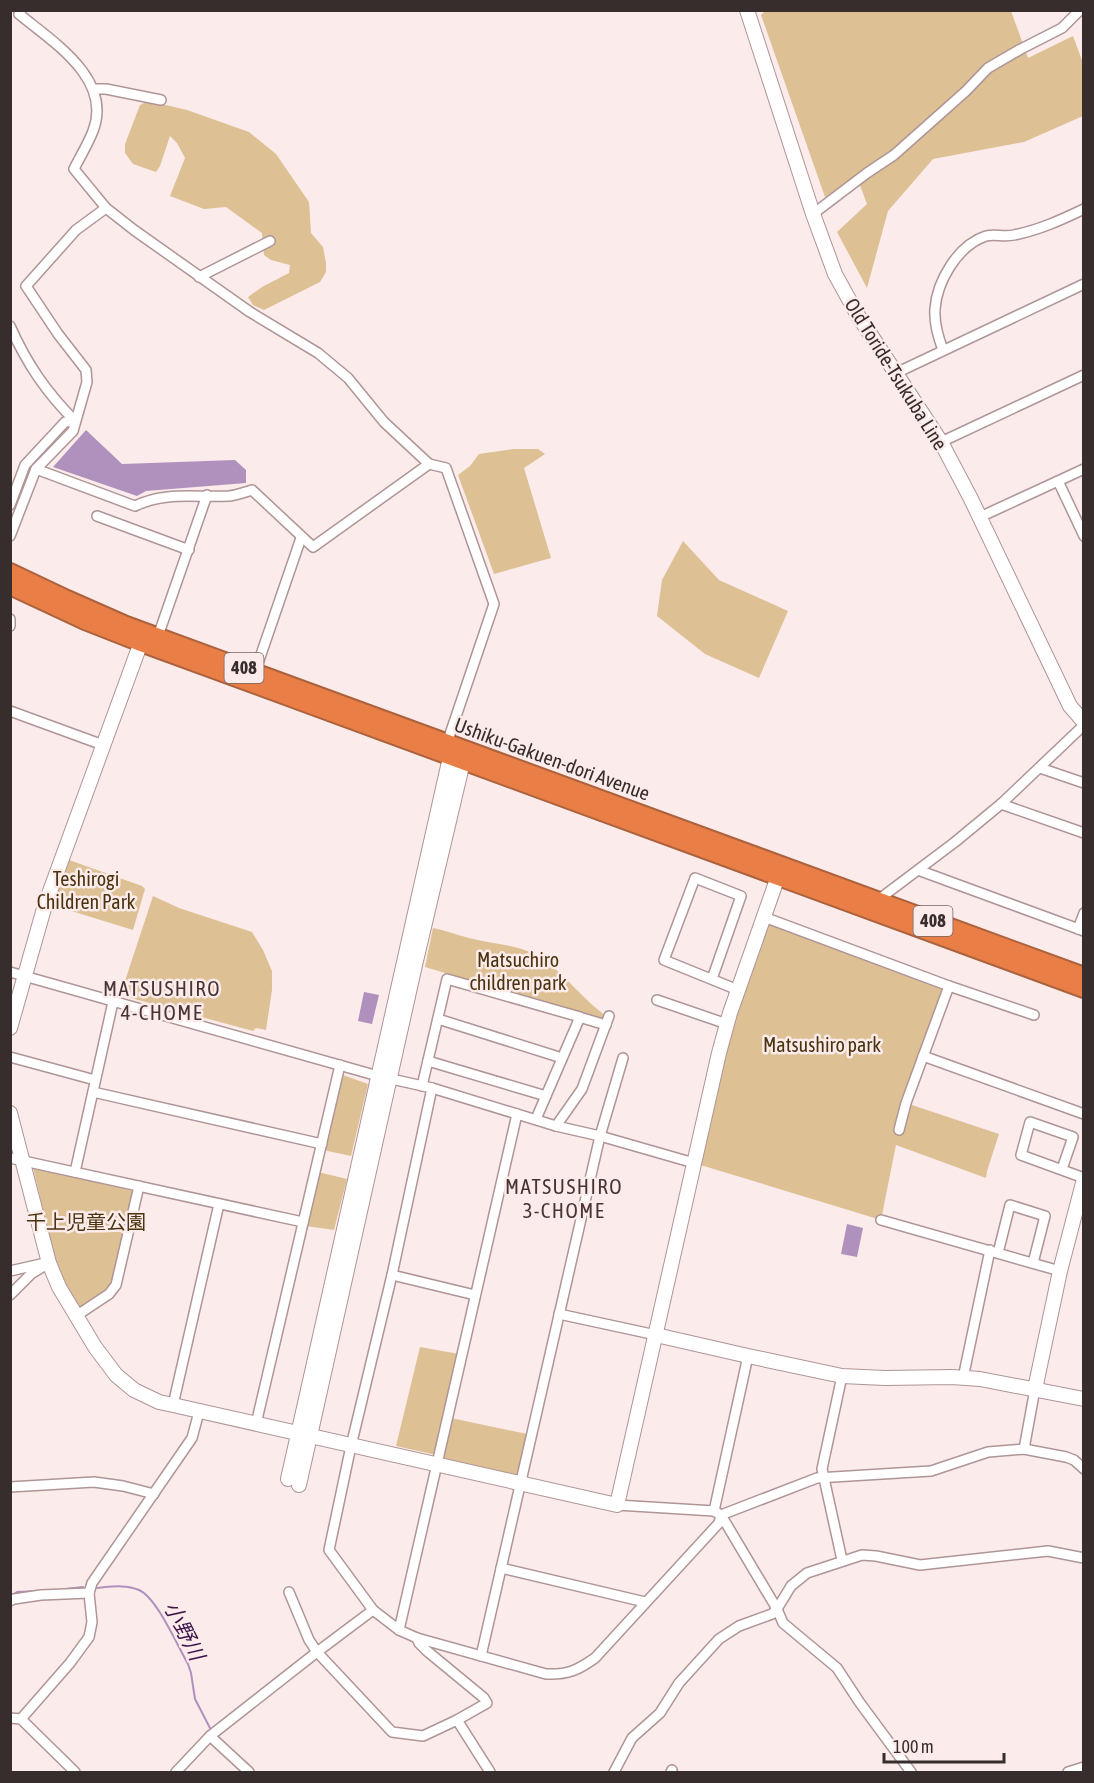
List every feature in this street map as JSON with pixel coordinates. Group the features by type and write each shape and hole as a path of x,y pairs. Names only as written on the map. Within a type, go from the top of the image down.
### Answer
{"highway":[{"name":"Ushiku-Gakuen-dori Avenue","path":"10,572 148,637 780,872 1083,989"},
{"name":"Ushiku-Gakuen-dori Avenue","path":"10,586 77,618 148,637 255,672 455,753"},
{"name":"Ushiku-Gakuen-dori Avenue","path":"780,872 878,900 1083,976"}],"street":[{"name":"Old Toride-Tsukuba Line","path":"747,10 813,214 835,274 856,315 940,442 980,517 1070,706 1083,723"},
{"path":"813,214 907,144 988,68 1062,28 1080,10"},
{"path":"17,12 76,63 86,75 93,90 97,112 94,131 74,169 106,208 250,312 318,353 348,378 384,422 429,464 446,468 494,604 455,753 385,1078 293,1482"},
{"path":"93,90 106,89 162,100"},
{"path":"10,537 36,469 73,431 87,382 86,370 58,334 26,286 76,230 106,208"},
{"path":"943,350 937,332 935,310 939,289 946,271 963,250 986,236 1012,236 1049,226 1083,209"},
{"path":"199,277 270,241"},
{"path":"896,373 1083,284"},
{"path":"10,326 22,354 54,400 75,421"},
{"path":"940,442 1083,375"},
{"path":"10,505 26,465 65,422 75,421"},
{"path":"10,522 31,469 75,421"},
{"path":"36,469 135,506 149,499 168,496 231,495 252,490 313,547 429,464"},
{"path":"980,517 1083,469"},
{"path":"1058,481 1083,536"},
{"path":"10,1028 45,905 103,745 148,637 189,550 207,495"},
{"path":"97,516 189,550"},
{"path":"255,672 302,538"},
{"path":"10,619 10,626"},
{"path":"10,711 103,745"},
{"path":"878,900 956,842 1001,804 1083,723"},
{"path":"1040,768 1083,783"},
{"path":"1001,804 1083,833"},
{"path":"918,870 1081,930 1083,914"},
{"path":"617,1505 719,1053 738,990 780,872"},
{"path":"712,979 741,896 695,878 664,960 738,990"},
{"path":"764,917 1034,1015"},
{"path":"10,972 694,1163"},
{"path":"556,1126 582,1089 607,1021 579,1017 447,979 428,1061 427,1087 392,1275 328,1550 374,1610 399,1630 417,1638 546,1674 573,1671 595,1658 719,1523 718,1513 748,1356"},
{"path":"899,1130 906,1103 949,986"},
{"path":"657,1000 727,1024"},
{"path":"75,1172 113,1002"},
{"path":"536,1119 579,1017"},
{"path":"438,1019 562,1058"},
{"path":"923,1056 1083,1114"},
{"path":"10,1057 95,1080"},
{"path":"481,1656 600,1136 623,1058"},
{"path":"428,1061 546,1096"},
{"path":"256,1424 340,1065"},
{"path":"93,1092 322,1144"},
{"path":"10,1113 17,1160 49,1263 59,1287 107,1364 124,1382 144,1396 159,1402 617,1505 718,1513 817,1478 931,1471 988,1452 1024,1449 1066,1457 1074,1460 1083,1469"},
{"path":"399,1630 517,1114"},
{"path":"1024,1449 1060,1271 1079,1209 1083,1178 1021,1155 1030,1122 1073,1137 1062,1170"},
{"path":"17,1160 303,1222"},
{"path":"76,1316 109,1294 116,1285 139,1186"},
{"path":"173,1406 219,1204"},
{"path":"963,1378 994,1251 1010,1205 1046,1216 1033,1263"},
{"path":"881,1220 1060,1271"},
{"path":"10,1271 49,1263"},
{"path":"10,1295 31,1274 49,1263"},
{"path":"392,1275 475,1295"},
{"path":"559,1314 842,1376 963,1378 1083,1399"},
{"path":"842,1376 822,1469 842,1560"},
{"path":"75,1773 16,1719 70,1663 89,1637 92,1622 89,1593 92,1583 192,1438 200,1412"},
{"path":"10,1487 94,1482 154,1494"},
{"path":"718,1513 777,1609 783,1623 837,1668 910,1773"},
{"path":"614,1773 632,1738 660,1713 679,1683 719,1638 739,1626 772,1614 791,1586 807,1573 862,1555 920,1565 1048,1551 1083,1558"},
{"path":"501,1568 645,1602"},
{"path":"289,1592 309,1640 317,1652 392,1732 423,1736 487,1703 484,1698 427,1651 417,1638"},
{"path":"10,1601 41,1595 89,1593"},
{"path":"176,1773 210,1736 374,1610"},
{"path":"457,1720 490,1773"},
{"path":"210,1736 249,1773"},
{"path":"1068,1773 1083,1767"}],"green space":[{"path":"766,10 1011,11 1028,58 1073,36 1083,63 1083,116 1024,142 933,159 888,211 867,288 837,232 867,204 858,180 825,197 761,15"},
{"path":"149,101 187,110 249,132 276,154 309,202 311,233 323,247 326,263 326,272 320,282 264,310 253,305 248,297 289,273 290,265 271,260 264,255 262,233 226,207 204,209 170,196 185,158 177,143 170,136 156,172 133,164 125,153 125,144 140,105"},
{"path":"513,449 538,449 545,454 524,468 551,558 494,574 458,475 470,466 479,454"},
{"path":"683,541 719,580 788,611 759,678 705,654 657,616 662,580"},
{"name":"Teshirogi Children Park","path":"69,860 145,889 133,930 52,905"},
{"path":"153,896 179,908 252,932 272,971 272,990 266,1030 256,1028 253,1031 127,997 129,991 122,990"},
{"name":"Matsushiro park","path":"764,917 949,986 906,1103 999,1134 986,1178 896,1145 881,1220 694,1163"},
{"name":"Matsuchiro children park","path":"433,928 528,951 536,955 546,961 606,1016 604,1022 425,967"},
{"path":"340,1074 368,1084 351,1156 323,1150"},
{"name":"千上児童公園","path":"33,1167 134,1193 113,1285 105,1295 77,1309 59,1279"},
{"path":"318,1172 347,1179 334,1230 306,1226"},
{"path":"420,1347 459,1354 436,1455 396,1446"},
{"path":"451,1418 527,1434 518,1474 515,1477 445,1462 442,1458"}],"shaded area":[{"path":"86,430 122,464 235,460 246,470 246,483 146,491 137,496 53,467"},
{"path":"364,992 379,995 372,1024 358,1021"},
{"path":"847,1224 863,1228 857,1257 841,1254"}],"waterway":[{"name":"小野川","path":"96,1588 118,1586 134,1588 153,1602 188,1664 195,1699 211,1730"},
{"path":"65,1589 83,1587"},
{"path":"12,1595 17,1592 39,1591"},
{"name":"小野川","path":"218,1737 225,1744"}],"district":[{"name":"MATSUSHIRO 4-CHOME","path":"162,1001"},
{"name":"MATSUSHIRO 3-CHOME","path":"564,1199"}]}
